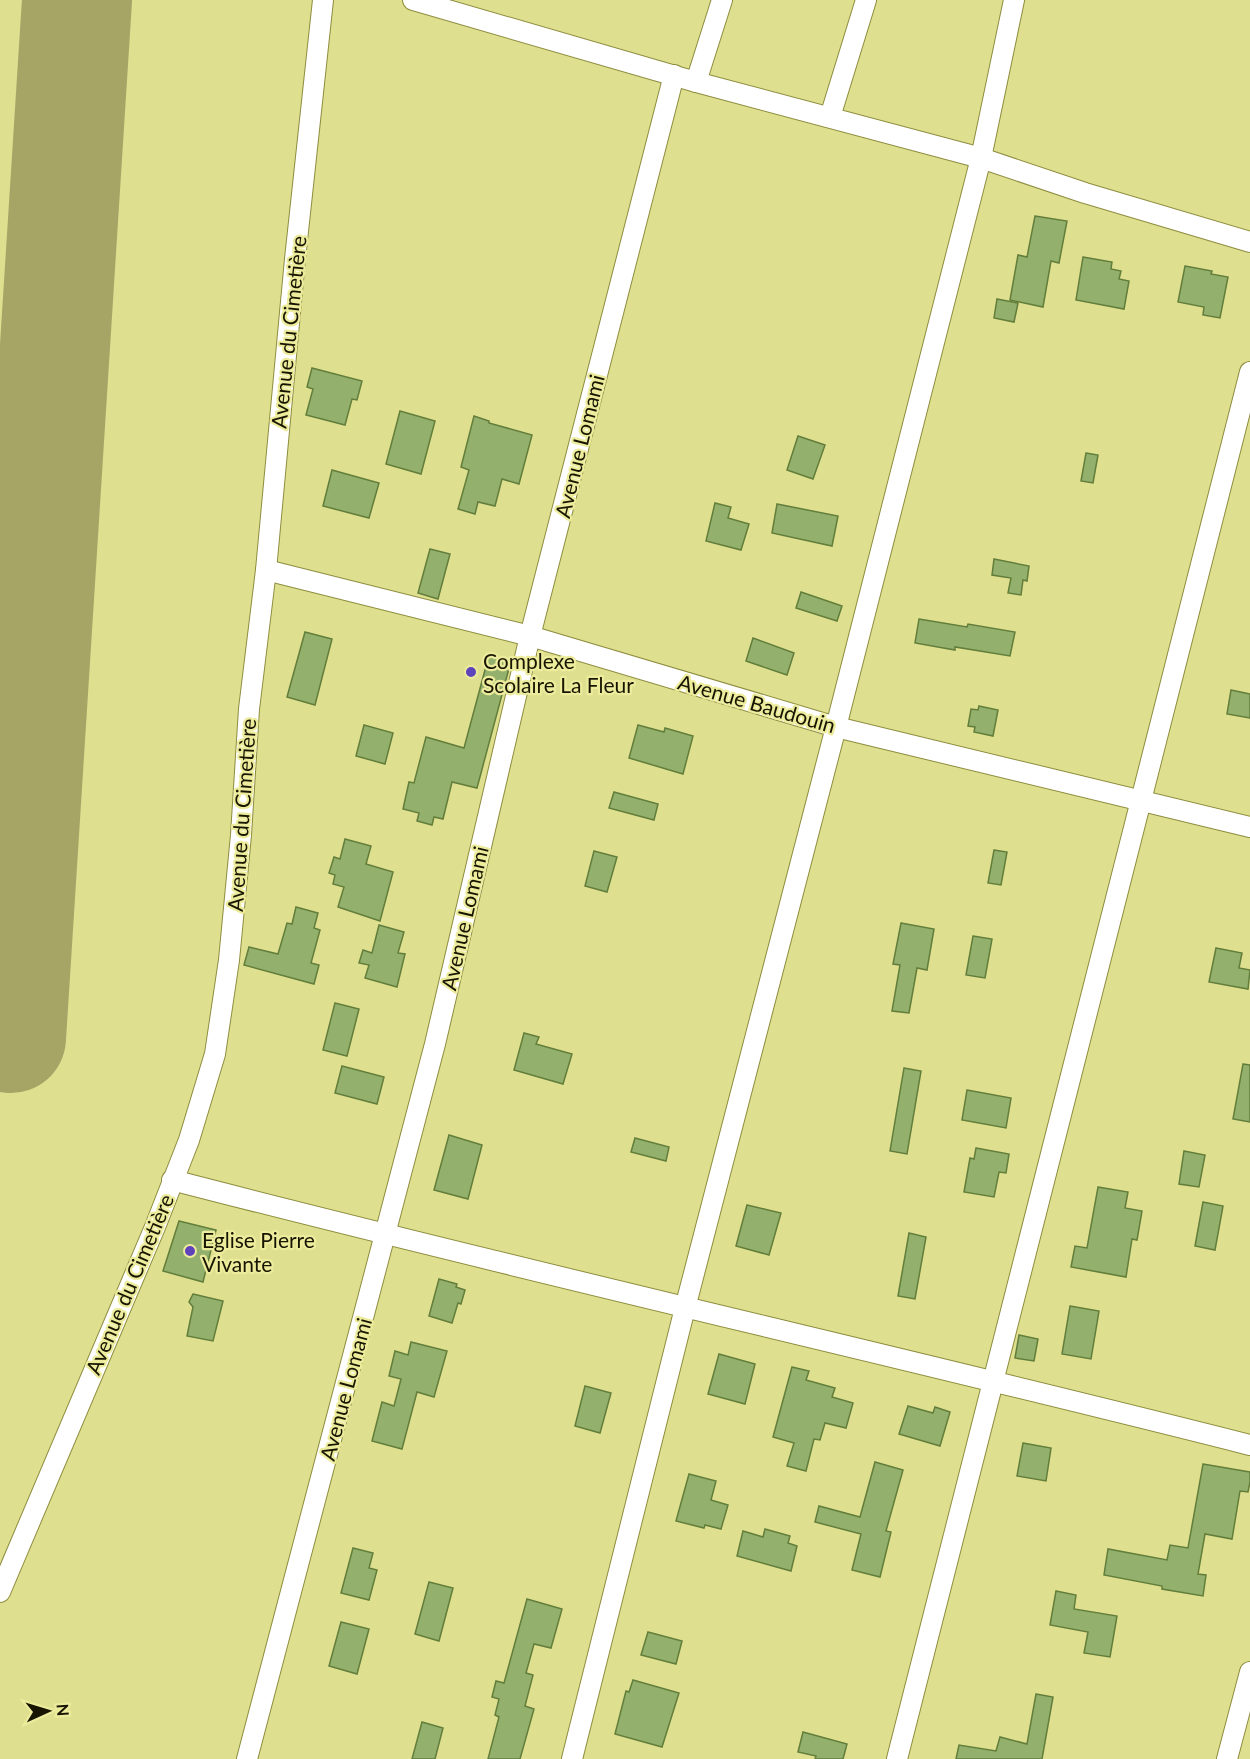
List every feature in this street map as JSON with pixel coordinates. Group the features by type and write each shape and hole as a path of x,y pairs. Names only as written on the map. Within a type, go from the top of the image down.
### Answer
{"street":[{"name":"Avenue du Cimetière","path":"0,1592 155,1227 189,1140 215,1054 229,960 241,836 249,709 266,570 296,248 323,0"},
{"path":"413,0 475,9 696,82 981,158 1250,242"},
{"path":"696,82 722,0"},
{"path":"830,117 866,0"},
{"path":"572,1759 685,1308 981,158 1014,0"},
{"name":"Avenue Lomami","path":"247,1759 435,1044 530,636 674,75"},
{"path":"897,1759 1250,372"},
{"name":"Avenue Baudouin","path":"266,570 530,636 836,727 1250,828"},
{"path":"172,1180 386,1235 993,1380 1250,1445"},
{"path":"1227,1759 1250,1672"}],"building":[{"path":"1035,216 1067,221 1059,263 1051,261 1043,307 1010,300 1018,255 1027,257"},
{"path":"1083,257 1112,262 1111,269 1121,271 1119,279 1129,281 1124,309 1076,300"},
{"path":"1185,266 1212,271 1211,274 1228,277 1220,318 1203,315 1204,307 1178,302"},
{"path":"997,299 1018,303 1014,322 994,318"},
{"path":"312,368 362,381 357,400 352,399 345,425 306,415 313,389 307,387"},
{"path":"400,411 435,421 421,474 386,464"},
{"path":"474,416 489,421 489,423 532,435 519,484 502,479 495,506 478,502 475,514 458,509 469,470 461,467"},
{"path":"798,436 825,445 813,479 787,470"},
{"path":"1086,453 1098,455 1093,483 1081,481"},
{"path":"332,470 379,483 369,518 323,506"},
{"path":"715,503 731,507 728,518 749,524 741,550 706,541"},
{"path":"777,504 838,516 832,546 772,533"},
{"path":"430,549 450,554 438,599 418,593"},
{"path":"994,559 1029,566 1027,581 1023,580 1021,595 1008,593 1011,578 992,575"},
{"path":"801,592 842,606 837,621 796,608"},
{"path":"919,619 1015,632 1010,656 915,643"},
{"path":"305,632 332,639 315,705 287,697"},
{"path":"753,638 794,653 787,675 746,661"},
{"path":"489,655 511,661 477,788 452,782 443,819 434,817 432,825 417,821 419,813 403,809 409,782 414,783 426,737 464,748"},
{"path":"1231,690 1250,694 1250,718 1227,714"},
{"path":"979,706 998,710 993,736 974,732 975,727 968,726 971,709 978,710"},
{"path":"364,725 393,733 385,764 356,756"},
{"path":"638,725 664,732 665,728 693,736 683,774 629,758"},
{"path":"614,792 658,804 654,820 609,808"},
{"path":"345,839 371,846 366,864 393,872 380,921 338,907 344,887 333,884 335,875 329,873 334,857 340,859"},
{"path":"994,850 1007,852 1001,885 988,883"},
{"path":"594,851 617,857 607,892 585,886"},
{"path":"296,907 318,913 314,928 320,930 311,963 319,965 314,984 244,965 249,947 278,954 287,923 292,924"},
{"path":"901,923 934,929 927,970 917,968 909,1013 892,1011 900,965 893,964"},
{"path":"379,925 404,932 398,953 405,954 397,987 365,978 369,965 359,963 363,950 372,953"},
{"path":"973,936 992,939 985,978 966,975"},
{"path":"1216,948 1242,953 1239,968 1250,970 1248,989 1209,982"},
{"path":"335,1003 359,1009 347,1056 323,1050"},
{"path":"524,1033 539,1037 536,1044 572,1054 563,1084 514,1070"},
{"path":"1243,1064 1250,1065 1250,1122 1233,1119"},
{"path":"342,1066 384,1077 377,1104 335,1093"},
{"path":"904,1068 921,1071 907,1154 890,1151"},
{"path":"967,1090 1011,1098 1006,1128 962,1120"},
{"path":"449,1135 482,1145 468,1199 434,1190"},
{"path":"635,1138 669,1147 666,1161 631,1152"},
{"path":"976,1148 1009,1154 1006,1173 999,1172 994,1197 964,1192 970,1158 974,1159"},
{"path":"1184,1151 1205,1155 1199,1187 1179,1184"},
{"path":"1098,1187 1128,1192 1125,1208 1142,1211 1137,1240 1132,1239 1126,1277 1071,1267 1075,1246 1087,1248"},
{"path":"1203,1202 1223,1206 1215,1250 1195,1246"},
{"path":"747,1205 781,1213 769,1255 736,1246"},
{"name":"Eglise Pierre Vivante","path":"179,1221 216,1230 203,1282 163,1271"},
{"path":"909,1233 926,1237 915,1299 898,1296"},
{"path":"439,1279 457,1284 456,1287 465,1290 452,1323 429,1316"},
{"path":"193,1294 223,1301 213,1341 187,1336 193,1307 189,1302"},
{"path":"1070,1306 1099,1311 1091,1359 1062,1354"},
{"path":"1019,1335 1038,1339 1034,1361 1015,1358"},
{"path":"411,1342 447,1351 434,1397 417,1392 402,1449 372,1441 382,1402 394,1406 401,1379 389,1376 395,1351 408,1355"},
{"path":"719,1354 755,1364 745,1404 708,1394"},
{"path":"792,1367 809,1371 806,1380 835,1388 832,1397 853,1403 846,1428 825,1423 820,1440 814,1439 806,1471 787,1466 794,1443 773,1437"},
{"path":"585,1386 611,1393 600,1433 575,1426"},
{"path":"908,1406 933,1413 935,1407 950,1412 940,1446 899,1434"},
{"path":"1023,1443 1051,1448 1046,1481 1017,1476"},
{"path":"875,1462 903,1470 886,1531 891,1532 880,1577 852,1570 861,1534 815,1522 819,1506 860,1517"},
{"path":"1203,1464 1250,1472 1250,1482 1248,1492 1240,1491 1232,1539 1205,1534 1198,1574 1206,1575 1203,1596 1104,1575 1108,1549 1167,1560 1170,1545 1188,1548"},
{"path":"689,1474 716,1481 711,1500 728,1505 721,1529 705,1525 704,1528 676,1521"},
{"path":"765,1529 790,1536 788,1543 797,1546 791,1571 737,1556 743,1531 763,1537"},
{"path":"353,1548 373,1553 369,1568 377,1570 369,1600 341,1593"},
{"path":"429,1582 453,1588 439,1641 415,1634"},
{"path":"1056,1591 1076,1595 1074,1609 1117,1616 1110,1657 1084,1653 1088,1632 1050,1625"},
{"path":"527,1599 562,1609 551,1648 534,1644 526,1673 533,1675 525,1706 534,1709 520,1759 488,1759 499,1717 495,1715 499,1699 492,1697 496,1681 504,1683"},
{"path":"341,1622 369,1629 357,1674 329,1666"},
{"path":"648,1632 682,1641 676,1664 641,1655"},
{"path":"633,1680 679,1693 662,1747 615,1734 626,1691 629,1692"},
{"path":"1036,1694 1053,1697 1042,1759 956,1759 959,1745 996,1751 1000,1737 1027,1744"},
{"path":"422,1722 443,1728 435,1759 412,1759"},
{"path":"803,1732 847,1744 843,1759 815,1759 816,1756 798,1752"}],"runway":[{"path":"11,1038 77,0"}],"place":[{"name":"Complexe Scolaire La Fleur","path":"471,672"},
{"name":"Eglise Pierre Vivante","path":"190,1251"}]}
